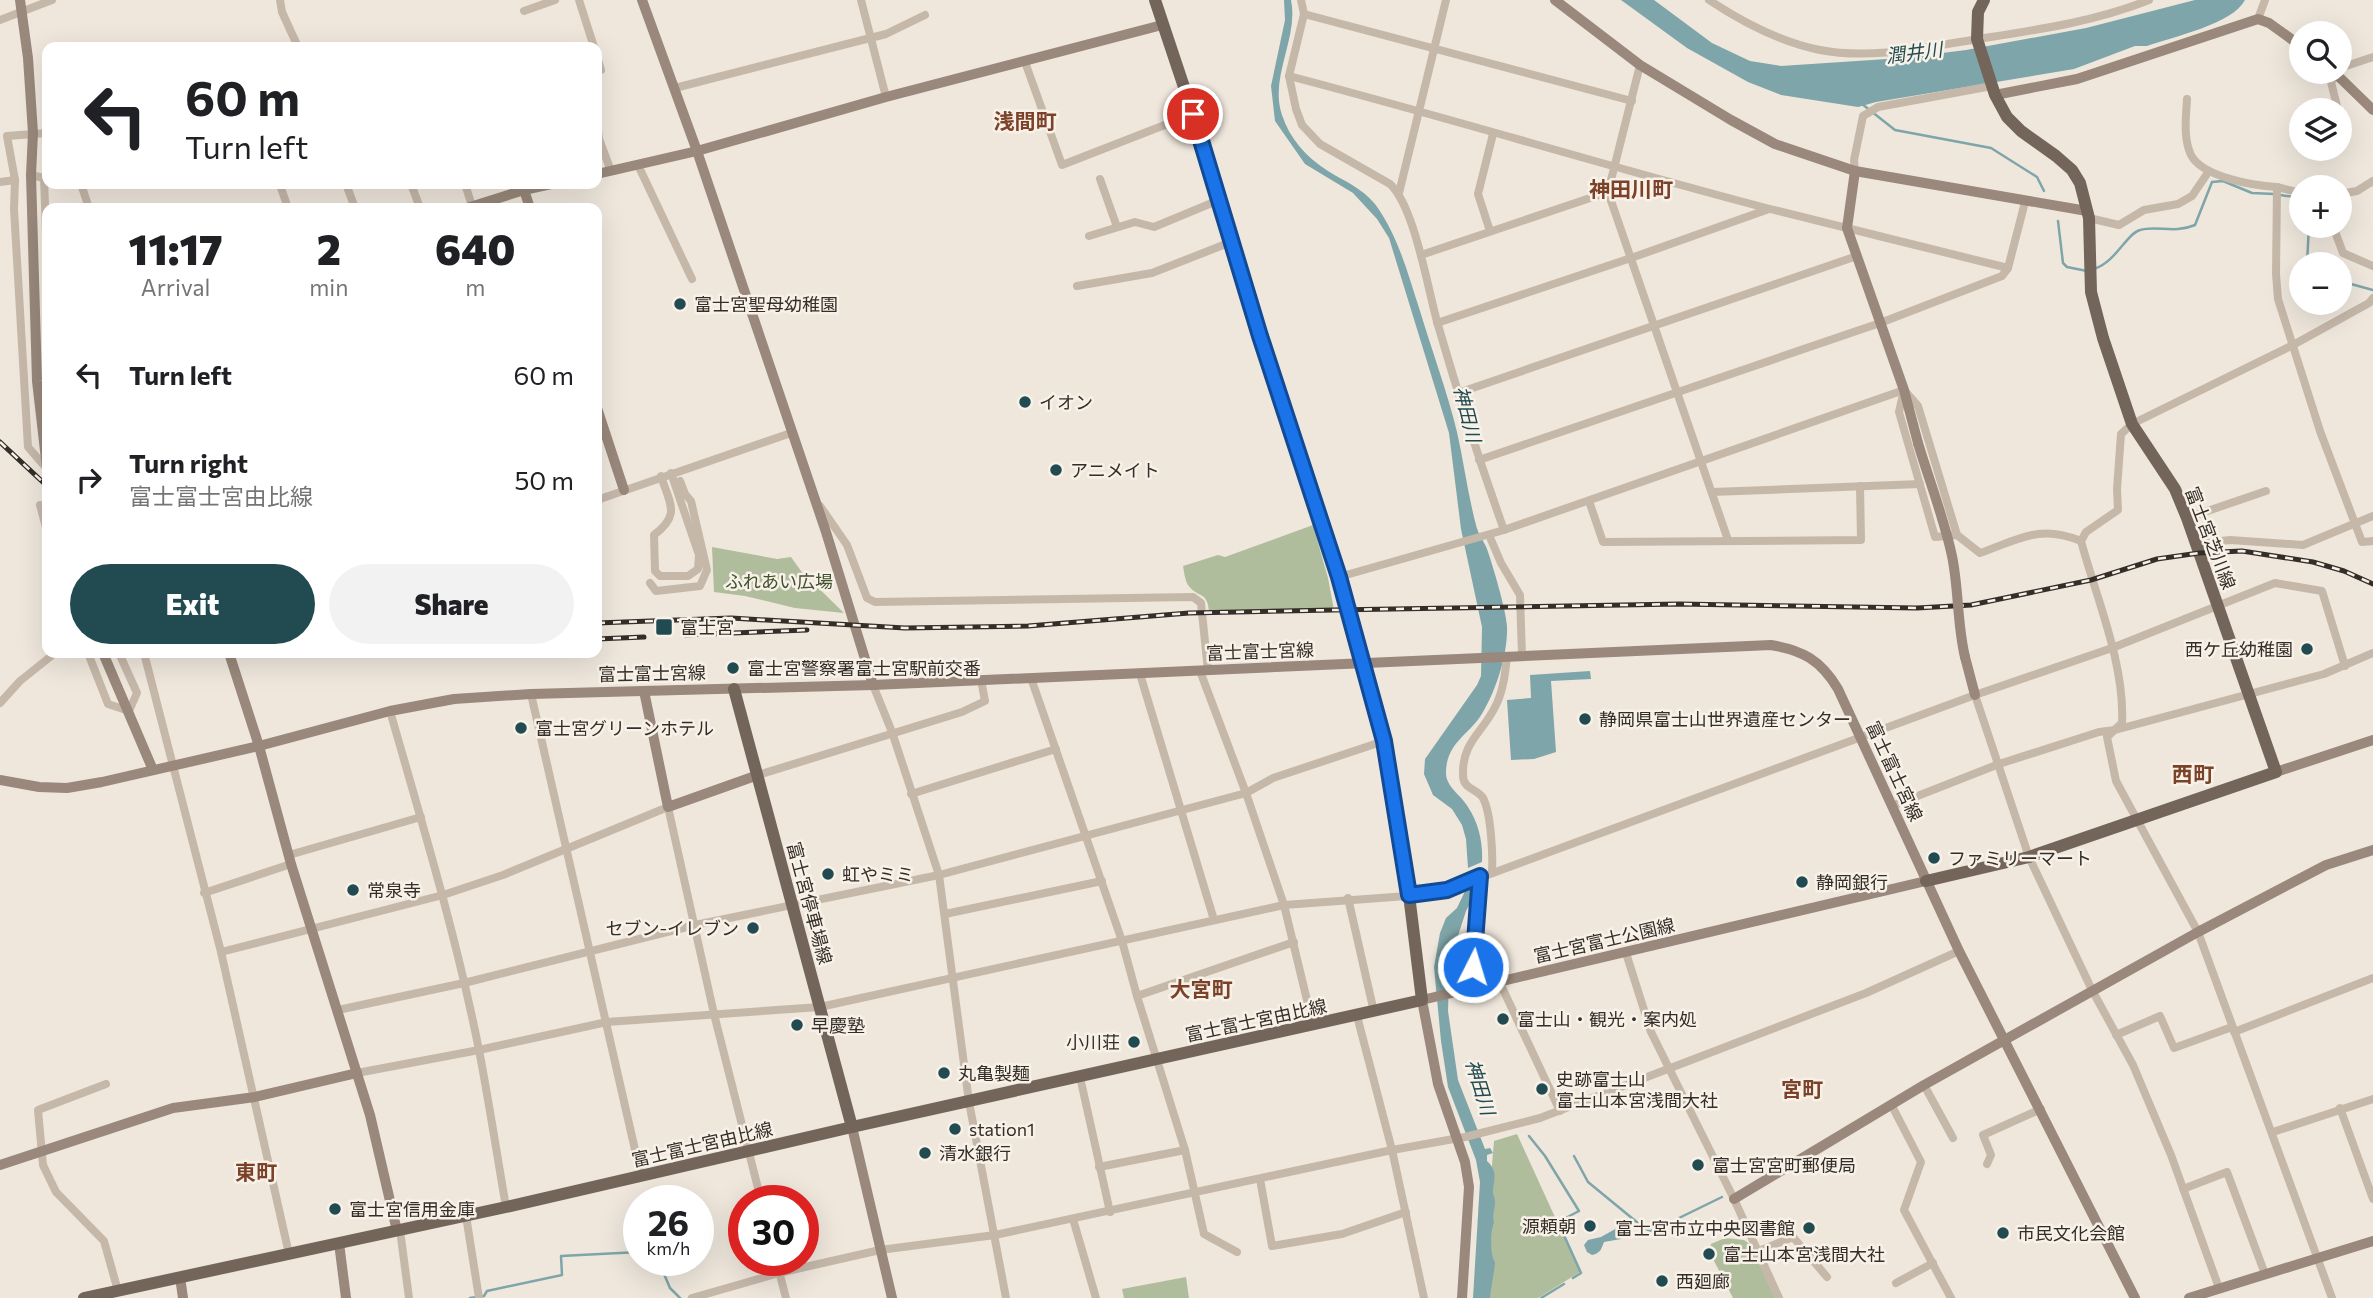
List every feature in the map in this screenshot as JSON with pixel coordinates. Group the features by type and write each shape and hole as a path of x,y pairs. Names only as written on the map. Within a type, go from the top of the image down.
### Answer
{"main road":[{"path":"1155,0 1339,577 1384,741 1429,999"},
{"name":"富士宮芝川線","path":"1984,0 1978,12 1977,41 1992,88 2007,117 2072,170 2080,183 2088,214 2091,292 2103,338 2132,424 2175,489 2187,518 2276,772"},
{"name":"富士宮停車場線","path":"734,689 852,1127"},
{"path":"1926,881 2029,857 2276,772"},
{"name":"富士富士宮由比線","path":"84,1298 104,1296 118,1290 466,1216 1429,999"}],"street":[{"path":"0,20 22,6 52,0"},
{"path":"280,0 282,12 296,42"},
{"path":"524,11 555,0"},
{"path":"579,0 592,42"},
{"path":"642,0 697,151 813,495 873,685 892,732 939,875 970,1102 1006,1298"},
{"path":"861,0 886,97"},
{"path":"1301,0 1304,14 1289,76 1296,109 1308,133 1320,144 1390,184 1399,193 1421,256 1458,393 1504,530"},
{"path":"1399,193 1446,0"},
{"path":"1555,0 1640,65 1731,120 1776,144 1855,171 2088,214 2119,226 2144,210 2178,204 2192,196 2209,171"},
{"path":"1709,0 1760,29 1821,50 1884,53 1977,41 2084,22 2149,0"},
{"path":"2258,19 2265,0"},
{"path":"22,6 33,133 37,381 42,425"},
{"path":"1304,14 1632,101"},
{"path":"675,88 886,34 925,15"},
{"path":"2219,1289 2183,1189 2133,1065 2092,990 2029,857 1965,657 1960,636 1952,555 1904,390 1847,228 1855,171 1854,160 1863,116 1878,107 1992,88 2077,79 2258,19 2269,23 2289,37"},
{"path":"602,173 697,151 886,97 1162,25"},
{"path":"2352,66 2373,58"},
{"path":"1026,62 1062,165 1193,114"},
{"path":"1640,65 1608,192 1728,540"},
{"path":"1289,76 1769,209 2008,268"},
{"path":"2347,84 2373,110"},
{"path":"2186,99 2186,131 2190,153 2197,163 2209,171 2257,186 2289,191"},
{"path":"42,134 7,136 15,180 14,209 27,447 42,464"},
{"path":"1490,231 1478,194 1493,134"},
{"path":"602,147 611,171"},
{"path":"638,165 692,279"},
{"path":"32,175 42,178"},
{"path":"1100,178 1117,227"},
{"path":"0,182 15,180"},
{"path":"2352,192 2373,181"},
{"path":"481,203 518,189"},
{"path":"2277,189 2278,299 2320,431 2362,542 2373,541"},
{"path":"1421,256 1608,192"},
{"path":"1089,236 1135,222 1154,227 1219,200"},
{"path":"1479,460 1880,323 2002,276 2008,268 2025,201"},
{"path":"1437,323 1769,209"},
{"path":"2337,238 2343,253 2373,266"},
{"path":"1077,286 1152,273 1231,242"},
{"path":"1458,393 1857,256"},
{"path":"2332,1298 2198,932 2116,781 2110,763 2107,737 2122,723 2123,701 2112,648 2081,541 2086,532 2118,510 2121,434 2132,424 2293,345 2369,303 2373,298"},
{"path":"1339,577 1504,530 1904,390"},
{"path":"1904,390 1899,412 1936,537 1957,535"},
{"path":"1904,390 1917,406 1957,535 1980,553 2040,532 2066,535 2081,541"},
{"path":"602,423 624,491"},
{"path":"602,498 791,433"},
{"path":"661,476 672,514 667,524 654,535 655,571 660,576 688,576 698,569 699,555 671,473"},
{"path":"650,583 656,591 700,586 708,570 691,501 680,481"},
{"path":"1712,492 1920,484"},
{"path":"1589,501 1603,542 1861,540 1860,486"},
{"path":"2187,518 2266,491"},
{"path":"813,495 847,545 867,598 875,602 1194,597 1201,603 1204,671 1284,905 1314,1025"},
{"path":"40,505 42,512"},
{"path":"2196,544 2230,540 2303,545 2373,516"},
{"path":"1485,536 1520,595 1522,656"},
{"path":"0,1165 173,1108 256,1097 357,1073 607,1022 820,1007 1284,905 1447,890 1861,736 2112,648 2274,583 2322,591 2345,666"},
{"name":"富士富士宮線","path":"1,778 40,787 67,788 259,746 390,711 454,699 531,694 873,685 1771,645 1796,649 1829,674 1861,736 1959,951 2135,1298"},
{"path":"1892,806 1998,764 2099,732 2248,695 2345,666 2373,653"},
{"path":"1492,872 1493,852 1484,801 1479,793 1468,787 1462,776 1469,744 1499,701 1506,657"},
{"path":"0,704 20,681 49,658"},
{"path":"90,658 108,704 129,711"},
{"path":"105,658 153,770"},
{"path":"122,658 137,693 129,711"},
{"path":"145,658 256,1097 289,1254"},
{"path":"231,658 259,746 290,860 370,1115 399,1230 409,1298"},
{"path":"1140,674 1214,920"},
{"path":"1031,678 1122,941 1185,1150 1204,1234 1237,1252"},
{"path":"221,952 443,895 503,875 668,807 758,775 962,712 985,702 981,680"},
{"path":"644,691 714,1014 757,1185"},
{"path":"531,694 641,1176"},
{"path":"390,711 443,895 464,983 479,1050 506,1207"},
{"path":"2276,772 2373,740"},
{"path":"338,1010 464,983 695,925 939,875 1246,793 1273,778 1384,741"},
{"path":"911,794 1056,749"},
{"path":"204,893 290,860 421,817"},
{"path":"1734,1199 1924,1085 2198,932 2326,865 2373,850"},
{"path":"1471,989 1480,876"},
{"path":"945,914 1102,881"},
{"name":"富士宮富士公園線","path":"1429,999 1926,881"},
{"path":"1348,898 1374,1012"},
{"path":"1137,996 1294,942"},
{"path":"819,1264 880,1250 995,1235 1483,1133 1560,1111 1668,1070 1866,993 1959,951"},
{"path":"1626,953 1651,1032 1734,1199 1779,1298"},
{"path":"2116,1035 2160,1016 2174,1048 2233,1030 2373,978"},
{"path":"1500,983 1560,1111"},
{"path":"1429,999 1438,1084 1461,1138 1469,1187 1462,1298"},
{"path":"1357,1016 1392,1150 1424,1298"},
{"path":"1080,1077 1110,1212"},
{"path":"106,1084 38,1110 43,1165 56,1192 104,1241 118,1290"},
{"path":"1924,1085 1953,1138"},
{"path":"2273,1132 2373,1099"},
{"path":"1892,1106 1921,1162 1904,1210 1951,1298"},
{"path":"2340,1108 2373,1199"},
{"path":"1987,1164 1991,1155 1983,1135 2041,1109"},
{"path":"852,1127 892,1298"},
{"path":"1099,1167 1185,1150"},
{"path":"2183,1189 2227,1172 2264,1273"},
{"path":"1260,1179 1272,1246 1342,1234 1406,1212"},
{"path":"466,1216 479,1298"},
{"path":"1073,1219 1096,1298"},
{"path":"1759,1251 1793,1237 1827,1277"},
{"path":"2189,1298 2373,1241"},
{"path":"339,1243 346,1298"},
{"path":"1896,1283 1933,1263"},
{"path":"692,1298 769,1276"},
{"path":"780,1276 786,1298"},
{"path":"180,1277 183,1298"}],"green space":[{"path":"1313,525 1334,610 1209,613 1205,598 1187,583 1183,566 1218,555 1225,557"},
{"name":"ふれあい広場","path":"712,547 777,559 791,557 801,571 844,613 795,608 714,592"},
{"path":"1517,1134 1580,1272 1538,1298 1481,1298 1494,1141"},
{"path":"1725,1238 1744,1240 1751,1245 1775,1298 1733,1298 1709,1251 1711,1244"},
{"path":"1186,1277 1189,1298 1124,1298 1122,1289"}],"water":[{"path":"1284,0 1291,0 1292,14 1279,86 1282,115 1294,140 1313,160 1370,198 1396,242 1449,401 1476,525 1490,557 1504,610 1507,636 1504,659 1493,692 1478,720 1454,746 1447,762 1448,783 1472,813 1481,841 1482,862 1468,868 1462,825 1452,809 1433,795 1424,774 1425,759 1481,676 1482,627 1461,529 1449,433 1389,238 1377,219 1353,193 1305,164 1275,121 1271,86 1285,20"},
{"path":"1621,0 1654,0 1712,43 1750,61 1781,66 1902,58 1966,50 2086,28 2195,0 2245,0 2228,16 2201,29 2147,46 2135,46 2074,69 1858,107 1781,95 1748,82 1687,48"},
{"path":"1590,671 1591,679 1551,681 1556,752 1534,759 1511,760 1507,700 1531,698 1530,675"},
{"path":"1467,887 1473,889 1475,894 1466,911 1452,954 1448,1011 1458,1080 1485,1149 1490,1148 1493,1153 1487,1155 1487,1161 1493,1168 1495,1201 1491,1243 1495,1262 1490,1298 1473,1298 1480,1182 1476,1160 1448,1087 1434,967 1440,933 1446,918 1457,908"},
{"path":"1617,1228 1622,1233 1621,1239 1604,1242 1595,1254 1587,1252 1584,1245 1588,1240 1601,1237"}],"waterway":[{"path":"1862,104 1895,130 1991,148 2037,177 2044,191"},
{"path":"2094,269 2109,260 2135,232 2153,228 2180,229 2195,225 2212,182 2223,181 2252,193 2274,194"},
{"path":"2280,195 2289,196"},
{"path":"2058,221 2063,263 2067,267 2087,271"},
{"path":"2308,238 2308,252"},
{"path":"2352,284 2373,290"},
{"path":"1529,1136 1545,1156 1579,1211 1558,1222 1581,1273 1573,1278"},
{"path":"1574,1156 1588,1182 1644,1228 1650,1231 1663,1227"},
{"path":"1679,1218 1722,1197"},
{"path":"470,1298 484,1296 487,1291 562,1275 561,1256 623,1253"},
{"path":"665,1276 670,1288 680,1298"},
{"path":"1541,1298 1564,1284"}],"railway":[{"path":"0,442 42,481"},
{"path":"602,623 731,618 905,628 1028,626 1189,613 1334,610 1679,604 1917,608 1971,605 2091,580 2157,559 2242,551 2313,562 2344,571 2373,584"},
{"path":"685,635 807,630"},
{"path":"602,639 644,637"}],"place":[{"name":"富士宮聖母幼稚園","path":"680,304"},
{"name":"イオン","path":"1025,402"},
{"name":"アニメイト","path":"1056,470"},
{"name":"富士宮","path":"664,627"},
{"name":"西ケ丘幼稚園","path":"2307,649"},
{"name":"富士宮警察署富士宮駅前交番","path":"733,668"},
{"name":"静岡県富士山世界遺産センター","path":"1585,719"},
{"name":"富士宮グリーンホテル","path":"521,728"},
{"name":"ファミリーマート","path":"1934,858"},
{"name":"虹やミミ","path":"828,874"},
{"name":"静岡銀行","path":"1802,882"},
{"name":"常泉寺","path":"353,890"},
{"name":"セブン-イレブン","path":"753,928"},
{"name":"富士山・観光・案内処","path":"1503,1019"},
{"name":"早慶塾","path":"797,1025"},
{"name":"小川荘","path":"1134,1042"},
{"name":"丸亀製麺","path":"944,1073"},
{"name":"史跡富士山 富士山本宮浅間大社","path":"1542,1089"},
{"name":"station1","path":"955,1129"},
{"name":"清水銀行","path":"925,1153"},
{"name":"富士宮宮町郵便局","path":"1698,1165"},
{"name":"富士宮信用金庫","path":"335,1209"},
{"name":"源頼朝","path":"1590,1226"},
{"name":"富士宮市立中央図書館","path":"1809,1228"},
{"name":"市民文化会館","path":"2003,1233"},
{"name":"富士山本宮浅間大社","path":"1709,1254"},
{"name":"西廻廊","path":"1662,1281"}],"district":[{"name":"浅間町","path":"1025,120"},
{"name":"神田川町","path":"1631,188"},
{"name":"西町","path":"2193,773"},
{"name":"大宮町","path":"1201,988"},
{"name":"宮町","path":"1802,1088"},
{"name":"東町","path":"256,1171"}],"route":[{"path":"1193,114 1260,336 1339,577 1384,741 1409,895 1447,890 1480,876 1473,967"}],"water label":[{"name":"潤井川","path":"1914,52"},
{"name":"神田川","path":"1468,414"},
{"name":"神田川","path":"1481,1087"}]}
